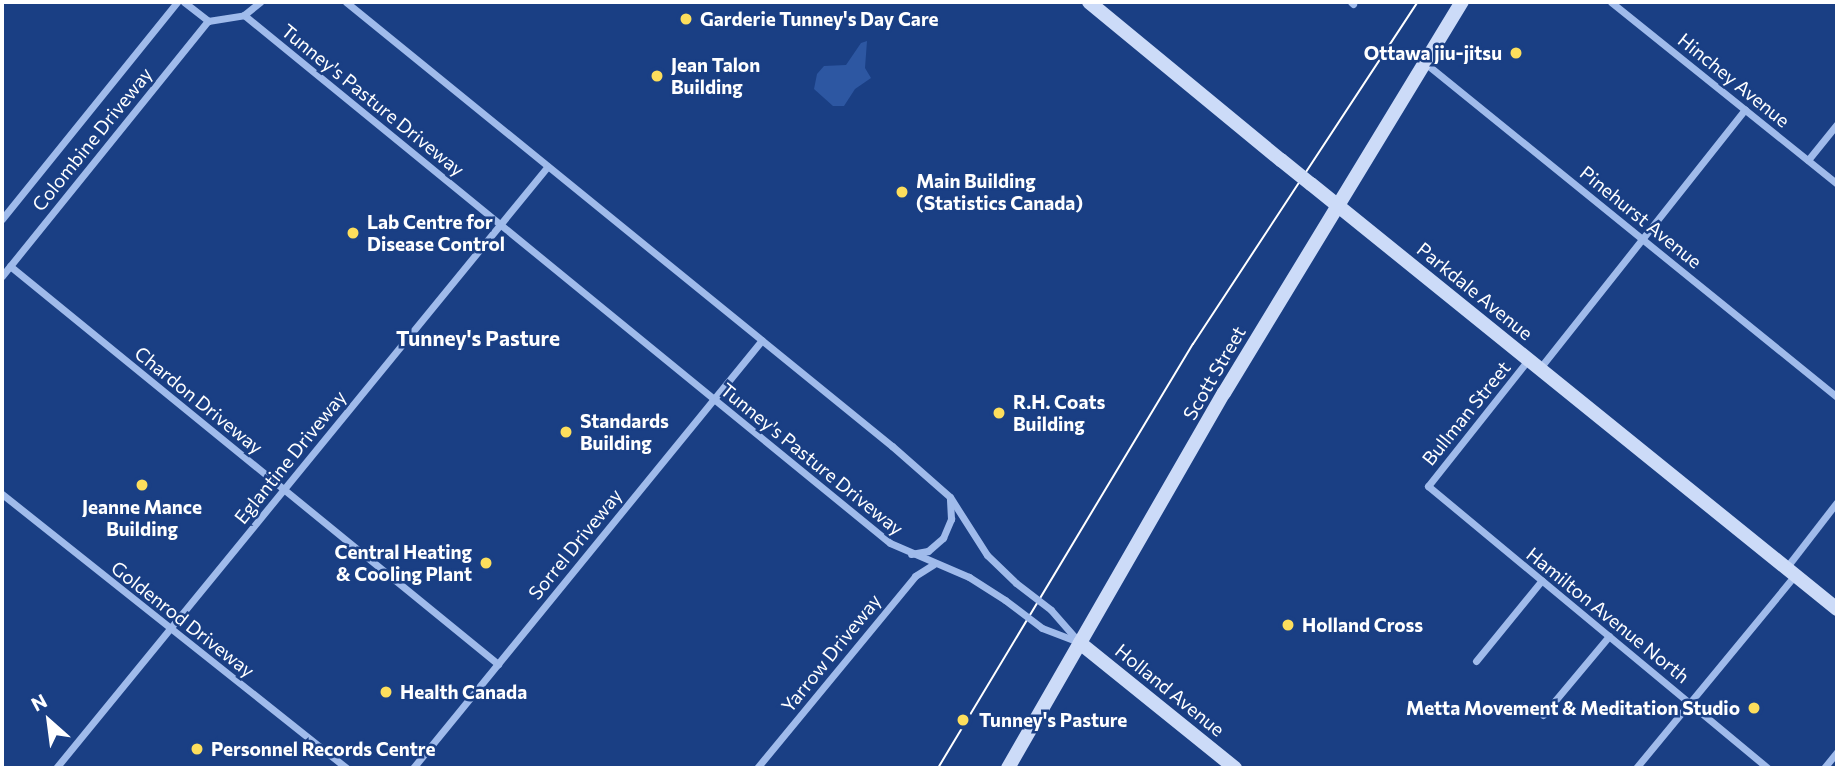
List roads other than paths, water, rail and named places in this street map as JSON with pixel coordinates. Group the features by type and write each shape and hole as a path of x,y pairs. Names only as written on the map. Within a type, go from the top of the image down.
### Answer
{"main road":[{"name":"Parkdale Avenue","path":"1089,2 1837,609"},
{"name":"Scott Street","path":"1007,768 1337,204 1462,2"},
{"name":"Holland Avenue","path":"1080,643 1235,768"}],"street":[{"name":"Colombine Driveway","path":"2,219 177,2"},
{"path":"184,2 208,21 244,15 260,2"},
{"path":"346,2 762,340 950,497 987,555 1016,583 1051,610 1080,643"},
{"name":"Hinchey Avenue","path":"1611,2 1837,184"},
{"name":"Tunney's Pasture Driveway","path":"244,15 713,399 908,554 969,578 1005,600 1050,635 1080,643"},
{"name":"Colombine Driveway","path":"2,276 208,21"},
{"name":"Pinehurst Avenue","path":"1424,62 1837,397"},
{"name":"Bullman Street","path":"1429,486 1642,238 1745,109"},
{"path":"1808,160 1837,124"},
{"name":"Eglantine Driveway","path":"56,768 548,166"},
{"name":"Chardon Driveway","path":"10,266 498,664"},
{"name":"Sorrel Driveway","path":"413,768 762,340"},
{"name":"Hamilton Avenue North","path":"1429,486 1768,768"},
{"name":"Goldenrod Driveway","path":"2,494 169,630 347,768"},
{"path":"908,554 928,551 943,538 951,519 950,497"},
{"path":"1636,768 1790,571 1837,502"},
{"name":"Yarrow Driveway","path":"757,768 915,576 934,564"},
{"path":"1476,661 1542,580"},
{"path":"1543,715 1608,636"},
{"path":"1824,768 1837,752"}],"tram line":[{"path":"938,768 1193,344 1418,2"}],"place":[{"name":"Garderie Tunney's Day Care","path":"686,19"},
{"name":"Ottawa jiu-jitsu","path":"1516,53"},
{"name":"Jean Talon Building","path":"657,76"},
{"name":"Main Building (Statistics Canada)","path":"902,192"},
{"name":"Lab Centre for Disease Control","path":"353,233"},
{"name":"R.H. Coats Building","path":"999,413"},
{"name":"Standards Building","path":"566,432"},
{"name":"Jeanne Mance Building","path":"142,485"},
{"name":"Central Heating & Cooling Plant","path":"486,563"},
{"name":"Holland Cross","path":"1288,625"},
{"name":"Health Canada","path":"386,692"},
{"name":"Metta Movement & Meditation Studio","path":"1754,708"},
{"name":"Tunney's Pasture","path":"963,720"},
{"name":"Personnel Records Centre","path":"197,749"}],"district":[{"name":"Tunney's Pasture","path":"478,338"}]}
